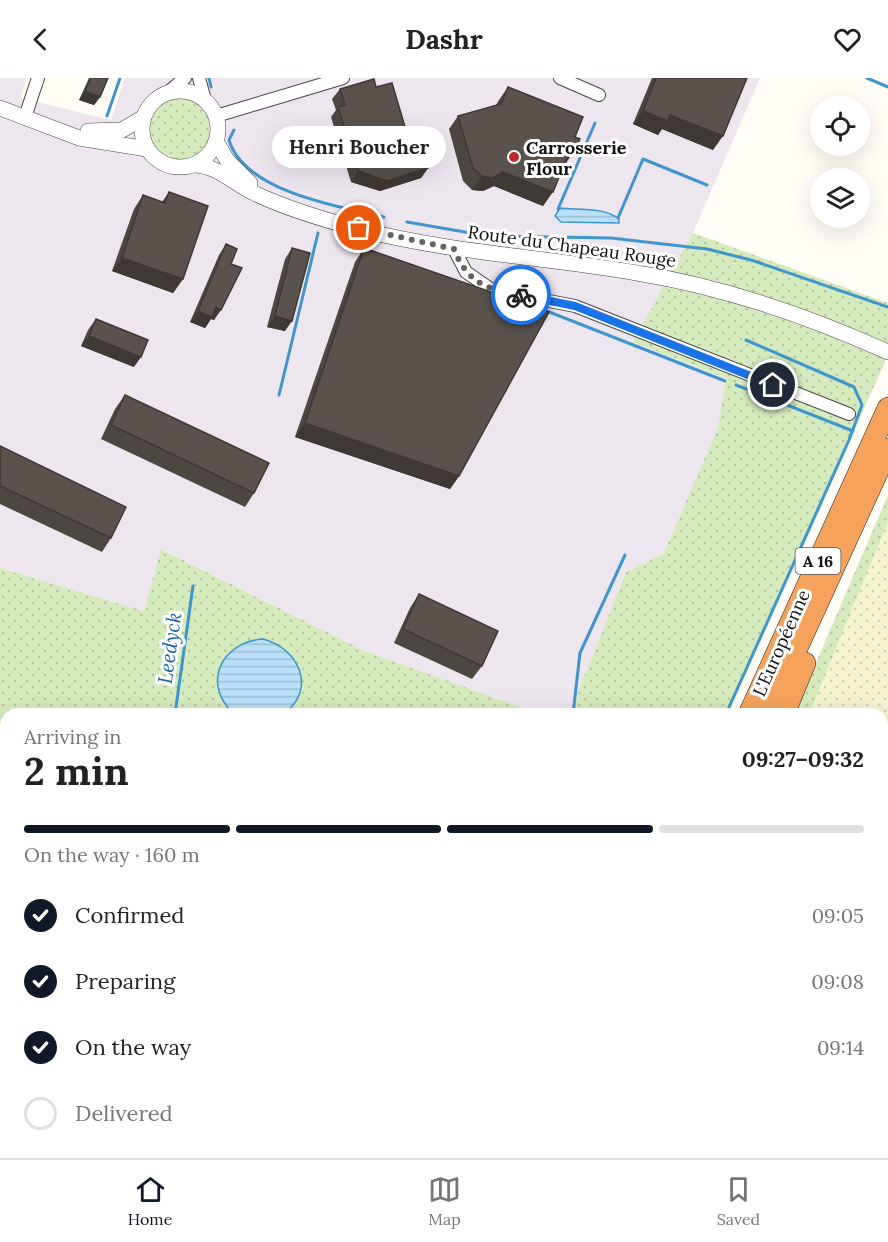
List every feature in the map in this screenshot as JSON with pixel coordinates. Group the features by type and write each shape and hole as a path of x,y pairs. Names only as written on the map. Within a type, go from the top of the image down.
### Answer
{"highway":[{"name":"L'Européenne","path":"752,708 888,408"},
{"name":"L'Européenne","path":"770,708 888,449"},
{"path":"787,708 888,466"}],"street":[{"path":"25,117 39,78"},
{"path":"185,78 152,103 144,117 141,132 147,149 156,159 167,166 180,168 195,165 209,154 216,141 216,116 205,100 199,78"},
{"path":"216,116 320,82 344,78"},
{"path":"560,78 599,95"},
{"path":"167,93 187,92 205,100"},
{"path":"0,108 79,138 147,149"},
{"path":"25,117 73,129 105,132 131,127 144,117"},
{"name":"Route du Chapeau Rouge","path":"216,141 223,155 240,175 274,201"},
{"name":"Route du Chapeau Rouge","path":"195,165 213,168 248,190 274,201 359,228 454,249 596,266 683,282 794,314 883,350"},
{"name":"Route du Chapeau Rouge","path":"454,249 466,272 489,288 575,306 849,414"}],"shaded area":[{"path":"0,78 26,78 21,98 111,120 125,78 760,78 693,233 634,342 726,378 718,427 664,553 626,572 571,708 523,708 365,651 162,549 144,611 0,568"},
{"path":"888,522 888,708 811,708"}],"green space":[{"path":"180,97 198,102 203,106 207,111 212,129 207,147 203,152 198,156 180,161 162,156 157,152 153,147 148,129 153,111 157,106 162,102"},
{"path":"693,233 888,303 888,355 730,708 571,708 626,572 664,553 718,427 726,378 633,342"},
{"path":"888,495 888,522 811,708 797,708"},
{"path":"161,549 365,651 523,708 0,708 0,568 144,611"}],"water":[{"path":"560,208 606,212 619,219 619,223 561,222 555,216"},
{"path":"263,639 286,651 294,660 302,681 300,693 290,708 229,708 224,702 219,690 220,666 236,648 248,642"}],"building":[{"path":"91,78 108,78 100,97 85,91"},
{"path":"656,78 747,78 723,136 670,115 668,121 643,111"},
{"path":"374,79 376,87 392,83 408,137 418,134 428,168 387,181 358,171 338,107 345,105 340,89"},
{"name":"Carrosserie Flour","path":"508,87 583,117 575,137 580,139 575,150 571,148 553,192 503,172 492,178 482,176 473,168 458,116 501,104"},
{"path":"169,192 208,206 183,279 122,258 143,195 165,203"},
{"path":"226,244 237,249 231,264 242,268 221,310 216,307 212,317 198,311"},
{"path":"292,248 310,253 292,321 275,316"},
{"path":"364,248 549,312 459,476 305,423"},
{"path":"96,319 148,340 141,357 89,336"},
{"path":"125,395 269,463 254,493 111,425"},
{"path":"0,446 126,507 111,538 0,486"},
{"path":"419,594 498,631 482,666 403,629"}],"waterway":[{"path":"107,116 120,78"},
{"path":"209,78 211,87"},
{"path":"867,78 888,87"},
{"path":"558,209 595,123"},
{"path":"234,130 229,140 238,158 253,172 273,184 319,202 384,217"},
{"path":"618,218 643,159 707,185"},
{"path":"407,222 488,236 611,238 707,249 751,260 888,307"},
{"path":"279,395 318,233"},
{"path":"338,240 367,250"},
{"path":"539,308 725,381"},
{"path":"729,708 849,440 862,405 854,387 746,340"},
{"path":"736,385 853,431"},
{"path":"574,708 580,653 625,555"},
{"name":"Leedyck","path":"176,708 193,586"}],"way so far":[{"path":"359,228 454,249 461,266 470,276 496,291 521,295"}],"place":[{"name":"Carrosserie Flour","path":"514,157"},
{"name":"Henri Boucher","path":"359,228"}],"route":[{"path":"521,295 575,306 773,385"}]}
